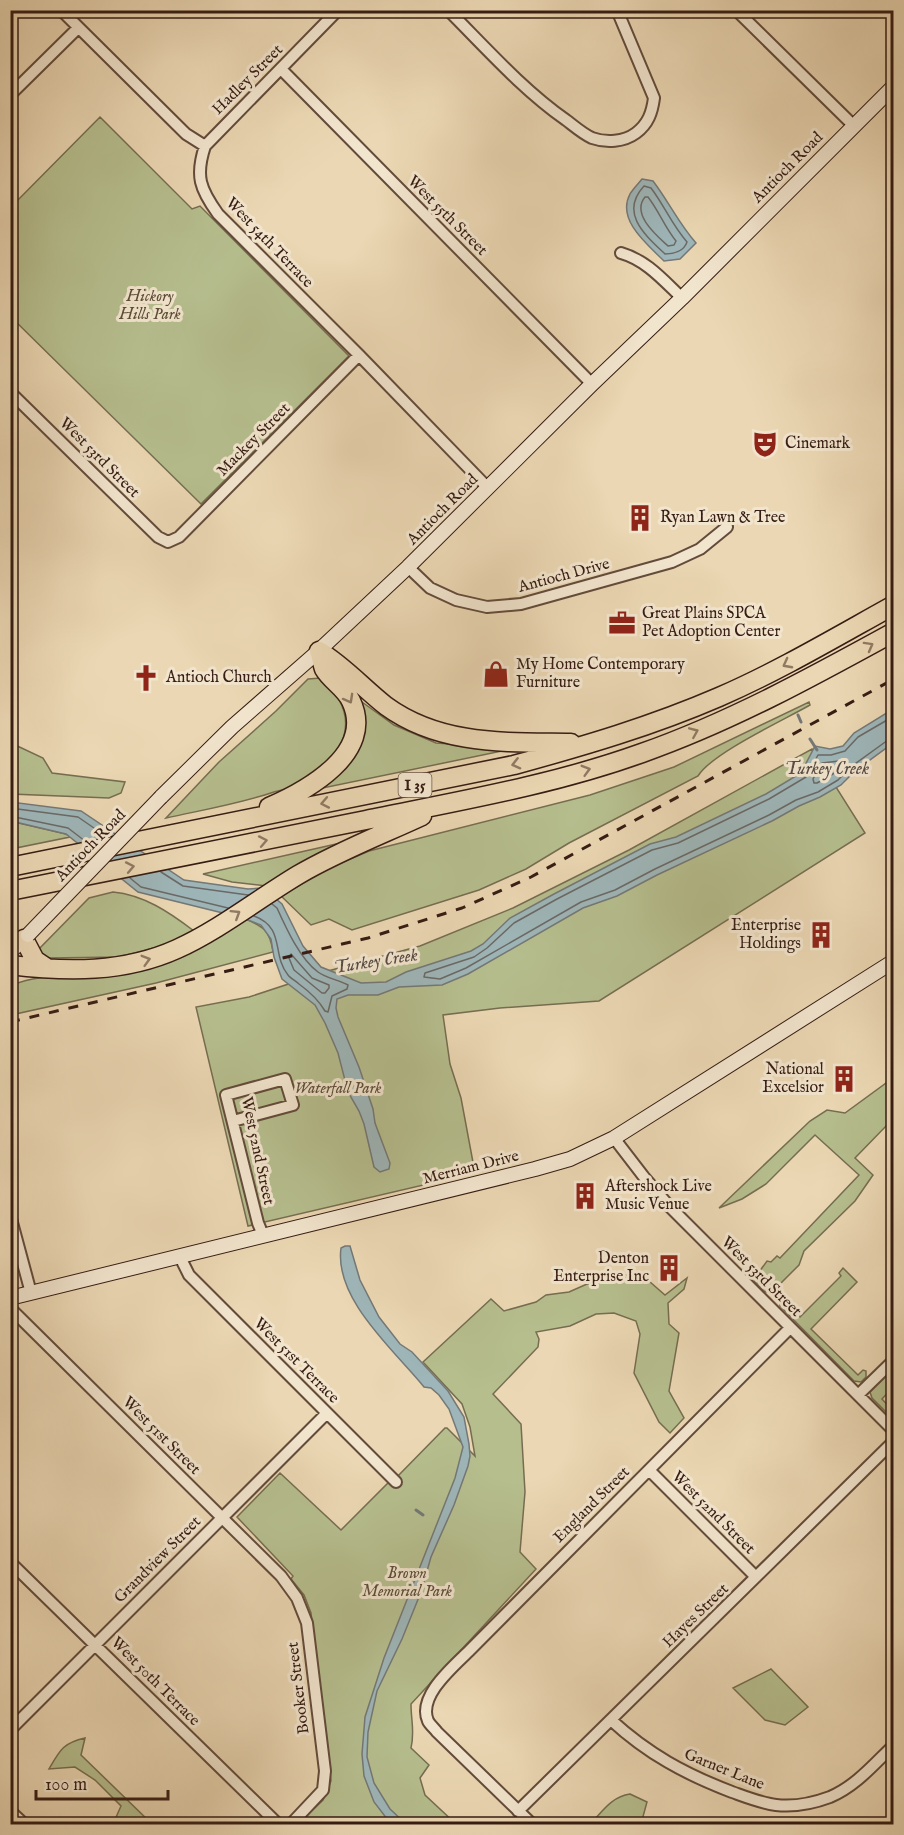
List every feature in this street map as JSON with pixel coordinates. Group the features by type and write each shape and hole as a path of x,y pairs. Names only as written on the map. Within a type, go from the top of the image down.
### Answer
{"highway":[{"name":"I 35","path":"10,867 173,836 236,820 514,765 593,744 720,697 894,605"},
{"name":"I 35","path":"10,891 448,803 568,776 666,744 774,697 894,632"},
{"path":"319,651 335,660 385,705 401,716 438,733 467,740 593,744"},
{"path":"236,820 312,785 335,766 350,746 357,722 355,711 351,699 324,669 319,651"},
{"path":"10,965 95,970 160,956 194,940 319,864 448,803"},
{"path":"26,937 35,960 47,968"}],"main road":[{"name":"Antioch Road","path":"10,952 232,727 319,651 408,567 894,86"},
{"name":"Merriam Drive","path":"10,1298 570,1159 614,1138 894,961"}],"street":[{"path":"61,10 186,134 205,146"},
{"name":"Hadley Street","path":"205,146 216,132 338,10"},
{"path":"448,10 520,82 564,119 589,137 598,140 620,141 629,139 642,129 652,112 654,98 617,10"},
{"path":"736,10 854,126"},
{"path":"10,95 78,28"},
{"name":"West 55th Street","path":"281,69 592,384"},
{"name":"West 54th Terrace","path":"205,146 199,169 201,185 218,214 488,488"},
{"path":"621,252 644,263 682,298"},
{"name":"Mackey Street","path":"168,542 179,537 359,356"},
{"name":"West 53rd Street","path":"10,392 158,537 168,542"},
{"name":"Antioch Drive","path":"408,567 430,588 456,600 487,607 521,604 672,562 700,549 727,527"},
{"name":"West 52nd Street","path":"233,1121 293,1105 285,1078 226,1095 263,1235"},
{"name":"West 53rd Street","path":"614,1138 669,1206 894,1431"},
{"path":"10,1215 32,1293"},
{"name":"West 51st Terrace","path":"180,1257 189,1275 396,1482"},
{"name":"West 51st Street","path":"10,1308 289,1586"},
{"name":"England Street","path":"518,1811 428,1721 426,1710 429,1696 445,1676 790,1328"},
{"path":"858,1395 894,1360"},
{"name":"Grandview Street","path":"10,1730 327,1413"},
{"name":"Hayes Street","path":"518,1811 894,1441"},
{"name":"West 52nd Street","path":"648,1470 756,1577"},
{"name":"West 50th Terrace","path":"10,1562 278,1824"},
{"name":"Booker Street","path":"289,1586 303,1609 307,1623 325,1772 323,1790 291,1824"},
{"name":"Garner Lane","path":"611,1720 634,1741 663,1761 713,1785 777,1805 814,1802 832,1796 851,1786 894,1745"},
{"path":"10,1811 24,1824"},
{"path":"518,1811 532,1824"}],"green space":[{"name":"Hickory Hills Park","path":"100,117 192,209 200,206 349,356 201,504 11,317 11,207"},
{"path":"321,678 335,693 343,708 346,722 344,736 338,749 316,773 290,788 166,818 219,762 308,679"},
{"path":"362,702 394,725 436,743 494,747 502,751 318,789 341,769 359,705"},
{"path":"809,702 810,705 718,757 698,776 569,843 526,869 479,890 352,930 329,919 311,925 281,896 329,868 369,851 590,795 674,767"},
{"path":"11,743 43,758 52,773 125,782 121,793 109,798 11,794"},
{"name":"Waterfall Park","path":"812,749 865,833 599,1001 500,1008 443,1015 450,1064 461,1098 475,1173 248,1226 196,1007 249,997 328,971 420,946 513,908 629,850"},
{"path":"10,821 66,834 70,837 11,849"},
{"path":"345,842 267,886 232,882 203,874"},
{"path":"113,892 146,901 175,917 194,931 165,945 119,957 47,958 38,950 89,898"},
{"path":"243,918 264,930 270,939 273,952 156,983 11,1015 11,986 36,978 101,977 132,973 166,962"},
{"path":"893,1078 893,1132 887,1125 855,1158 873,1175 855,1201 804,1251 799,1265 773,1291 765,1292 754,1279 767,1261 771,1262 777,1256 780,1258 859,1175 815,1135 766,1184 742,1199 719,1208 810,1121 827,1110 845,1113"},
{"path":"843,1268 857,1282 811,1329 858,1375 863,1370 866,1371 866,1377 861,1382 854,1381 780,1306 780,1298 800,1317 841,1276 839,1273"},
{"name":"Brown Memorial Park","path":"623,1275 642,1275 665,1295 687,1278 684,1289 668,1303 669,1324 679,1333 669,1391 684,1418 670,1433 659,1422 634,1373 640,1334 636,1321 614,1313 596,1314 570,1326 536,1332 539,1339 538,1347 493,1394 521,1424 525,1492 520,1552 536,1569 411,1704 413,1732 411,1748 429,1765 420,1778 425,1795 456,1824 298,1824 323,1800 331,1781 311,1613 304,1595 291,1579 293,1576 237,1517 280,1473 341,1530 445,1428 475,1456 470,1427 462,1404 423,1362 491,1299 504,1311 536,1302 546,1295 569,1292 587,1284 617,1281"},
{"path":"893,1366 893,1387 882,1399 893,1411 893,1419 872,1398 870,1392"},
{"path":"771,1669 808,1707 785,1725 765,1720 733,1688"},
{"path":"85,1738 81,1755 152,1824 113,1824 121,1806 95,1780 75,1767 49,1769 63,1748"},
{"path":"630,1794 647,1802 641,1824 590,1824 612,1801"}],"water":[{"path":"642,179 653,181 696,243 680,259 664,261 643,240 630,222 627,204 630,194"},
{"name":"Turkey Creek","path":"893,709 893,743 855,771 841,785 820,797 617,896 583,908 468,974 442,985 399,987 378,995 348,995 337,999 338,1017 359,1067 373,1109 375,1123 390,1163 389,1169 380,1172 374,1167 364,1124 348,1092 338,1053 325,1023 315,1005 282,979 274,957 271,939 261,925 243,918 138,892 66,834 11,821 11,802 81,811 184,880 248,889 263,888 282,904 303,946 321,967 361,983 386,982 406,972 471,951 483,944 510,918 554,894 650,844 676,837 766,794 801,773 815,746 830,749 843,746 854,733"},
{"path":"350,1246 360,1280 379,1317 400,1344 412,1352 448,1391 464,1417 469,1444 468,1466 431,1557 421,1592 402,1639 377,1691 368,1732 367,1757 374,1783 390,1809 406,1824 391,1824 374,1802 364,1776 362,1754 365,1717 384,1658 455,1478 463,1447 449,1409 439,1395 431,1388 424,1387 356,1305 341,1267 341,1248"}],"waterway":[{"path":"798,715 801,722"},
{"name":"Turkey Creek","path":"810,739 817,750"},
{"path":"416,1510 423,1515"}],"railway":[{"path":"10,1022 368,938 462,908 531,877 894,679"}],"place":[{"name":"Cinemark","path":"765,444"},
{"name":"Ryan Lawn & Tree","path":"640,518"},
{"name":"Great Plains SPCA Pet Adoption Center","path":"622,623"},
{"name":"My Home Contemporary Furniture","path":"496,674"},
{"name":"Antioch Church","path":"146,678"},
{"name":"Enterprise Holdings","path":"821,935"},
{"name":"National Excelsior","path":"844,1079"},
{"name":"Aftershock Live Music Venue","path":"585,1196"},
{"name":"Denton Enterprise Inc","path":"669,1268"}]}
